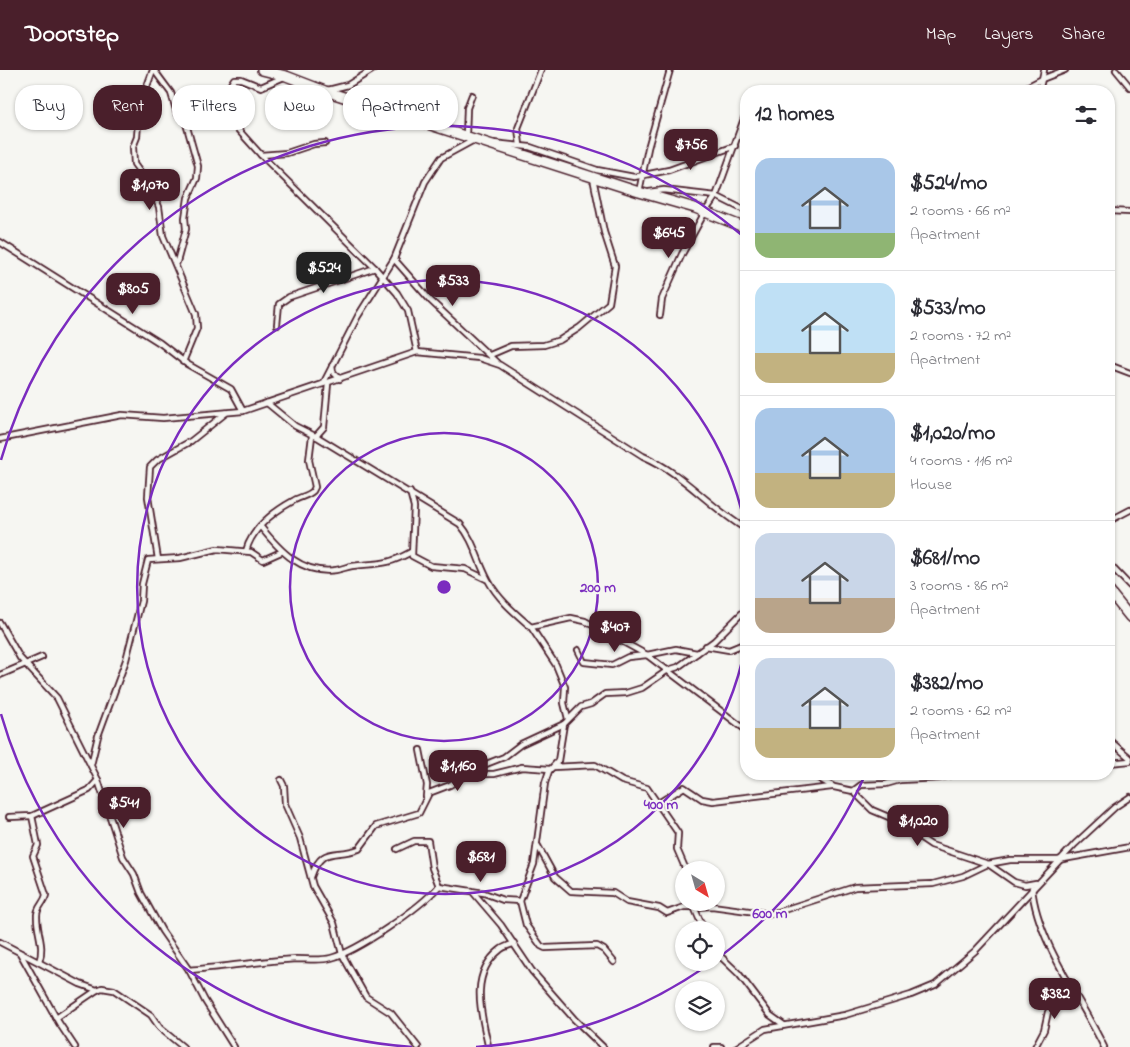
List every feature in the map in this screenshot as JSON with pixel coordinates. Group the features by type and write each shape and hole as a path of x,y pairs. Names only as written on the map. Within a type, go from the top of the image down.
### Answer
{"highway":[{"path":"262,70 286,76 309,85"},
{"path":"333,94 705,212 740,226"},
{"path":"1115,598 1130,617"}],"street":[{"path":"154,70 171,93 177,113 185,120 198,166 197,178 188,198 185,218 186,229 176,266"},
{"path":"154,70 146,89 138,124 138,137 133,147 133,158 137,168 152,189 159,207 163,236 197,320 197,328 183,362"},
{"path":"333,89 348,85 372,70"},
{"path":"520,145 518,128 541,70"},
{"path":"670,70 641,176 643,193 664,190 716,196 740,208"},
{"path":"1040,85 1044,70"},
{"path":"1030,85 1065,70"},
{"path":"1116,70 1130,87"},
{"path":"286,76 261,87 236,78 230,84 231,120 261,155 382,276 407,309 417,352"},
{"path":"466,136 468,108 472,95"},
{"path":"660,314 662,299 705,212 716,196 740,131"},
{"path":"246,552 249,540 260,526 283,507 313,491 309,460 314,436 324,427 325,384 332,366 382,276 394,259 421,190 432,169 447,154 476,140"},
{"path":"489,144 500,142 520,145 597,170 622,176 641,176 669,170 735,146"},
{"path":"261,155 286,153 314,144 325,143"},
{"path":"490,355 511,346 544,345 560,340 609,303 615,266 604,232 593,177"},
{"path":"1115,211 1130,212"},
{"path":"0,242 160,343 183,362 231,388 243,411"},
{"path":"394,259 431,301 500,365 643,456 663,466 694,487 740,525"},
{"path":"277,325 279,304 289,297 375,268"},
{"path":"0,439 122,416 163,418 243,411 417,352 479,358 500,365"},
{"path":"332,366 333,372 340,379"},
{"path":"1115,367 1130,373"},
{"path":"267,403 295,426 410,492 460,524 471,542 488,580 504,602 531,627 556,665 566,693 564,703 568,719"},
{"path":"158,559 149,507 150,468 157,460 191,441 227,412"},
{"path":"410,492 414,508 411,552 414,558 426,565 465,569 488,580"},
{"path":"1115,518 1130,510"},
{"path":"260,526 281,552 304,567 326,570 388,563 411,552"},
{"path":"91,765 98,736 126,660 141,601 147,562 158,559 180,558 217,550 246,552 263,560 281,552"},
{"path":"1115,570 1130,586"},
{"path":"426,796 498,760 526,741 564,724 581,707 605,694 637,690 668,670 681,665 740,617"},
{"path":"531,627 578,618 648,655 740,726"},
{"path":"0,623 25,665 57,698 98,780 123,857 134,874 141,893 162,931 189,970 205,1001 234,1047"},
{"path":"706,646 727,650 740,645"},
{"path":"578,650 584,662 605,665 628,657 676,649 697,653"},
{"path":"0,675 42,657"},
{"path":"678,679 681,665"},
{"path":"564,724 558,758 545,783 538,846 534,864 520,901 526,925 541,946 550,949 596,946 614,962"},
{"path":"1115,745 1130,759"},
{"path":"311,877 314,867 324,855 361,848 376,826 419,812 426,796 427,786 420,750"},
{"path":"1115,763 1130,759"},
{"path":"468,774 494,774 522,767 546,771 552,768 588,765 601,767 622,781 644,786 678,834 677,850 682,861"},
{"path":"9,817 32,816 88,790 98,780"},
{"path":"281,780 284,786 285,804 300,838 315,891 334,923 342,954 366,997 391,1013 418,1047"},
{"path":"822,780 834,787 853,792 872,810 891,818 931,845 988,864 1014,882 1025,885 1036,883"},
{"path":"853,792 861,786 886,784 900,780"},
{"path":"657,804 684,787 702,799 713,801 834,787"},
{"path":"737,1047 765,1029 845,1014 911,995 934,986 975,951 1009,916 1058,860 1115,807 1130,796"},
{"path":"32,816 38,844 33,856 46,896 38,909 37,917 42,952 39,962"},
{"path":"396,848 410,842 428,841 432,868 438,886"},
{"path":"538,846 555,877 570,891 613,893 627,902 659,908 667,913 675,910"},
{"path":"725,908 771,914 855,887 933,884 963,876 988,864 1022,858 1058,860 1130,847"},
{"path":"189,970 296,959 330,959 342,954 415,908 438,886"},
{"path":"438,886 484,893 503,900 520,901"},
{"path":"1032,888 1036,912 1045,935 1104,1047"},
{"path":"472,891 514,943 532,971 575,1020 603,1047"},
{"path":"0,942 80,984 97,990"},
{"path":"488,1045 479,1000 479,986 484,972 493,957 502,947 514,943"},
{"path":"20,953 56,1018 75,1047"},
{"path":"725,961 739,974 770,1015 784,1025"},
{"path":"56,1018 97,990 110,988 152,1016 160,1028 182,1047"},
{"path":"1034,1047 1044,1030 1048,1012 1062,998 1075,990"},
{"path":"714,1047 721,1047"}]}
